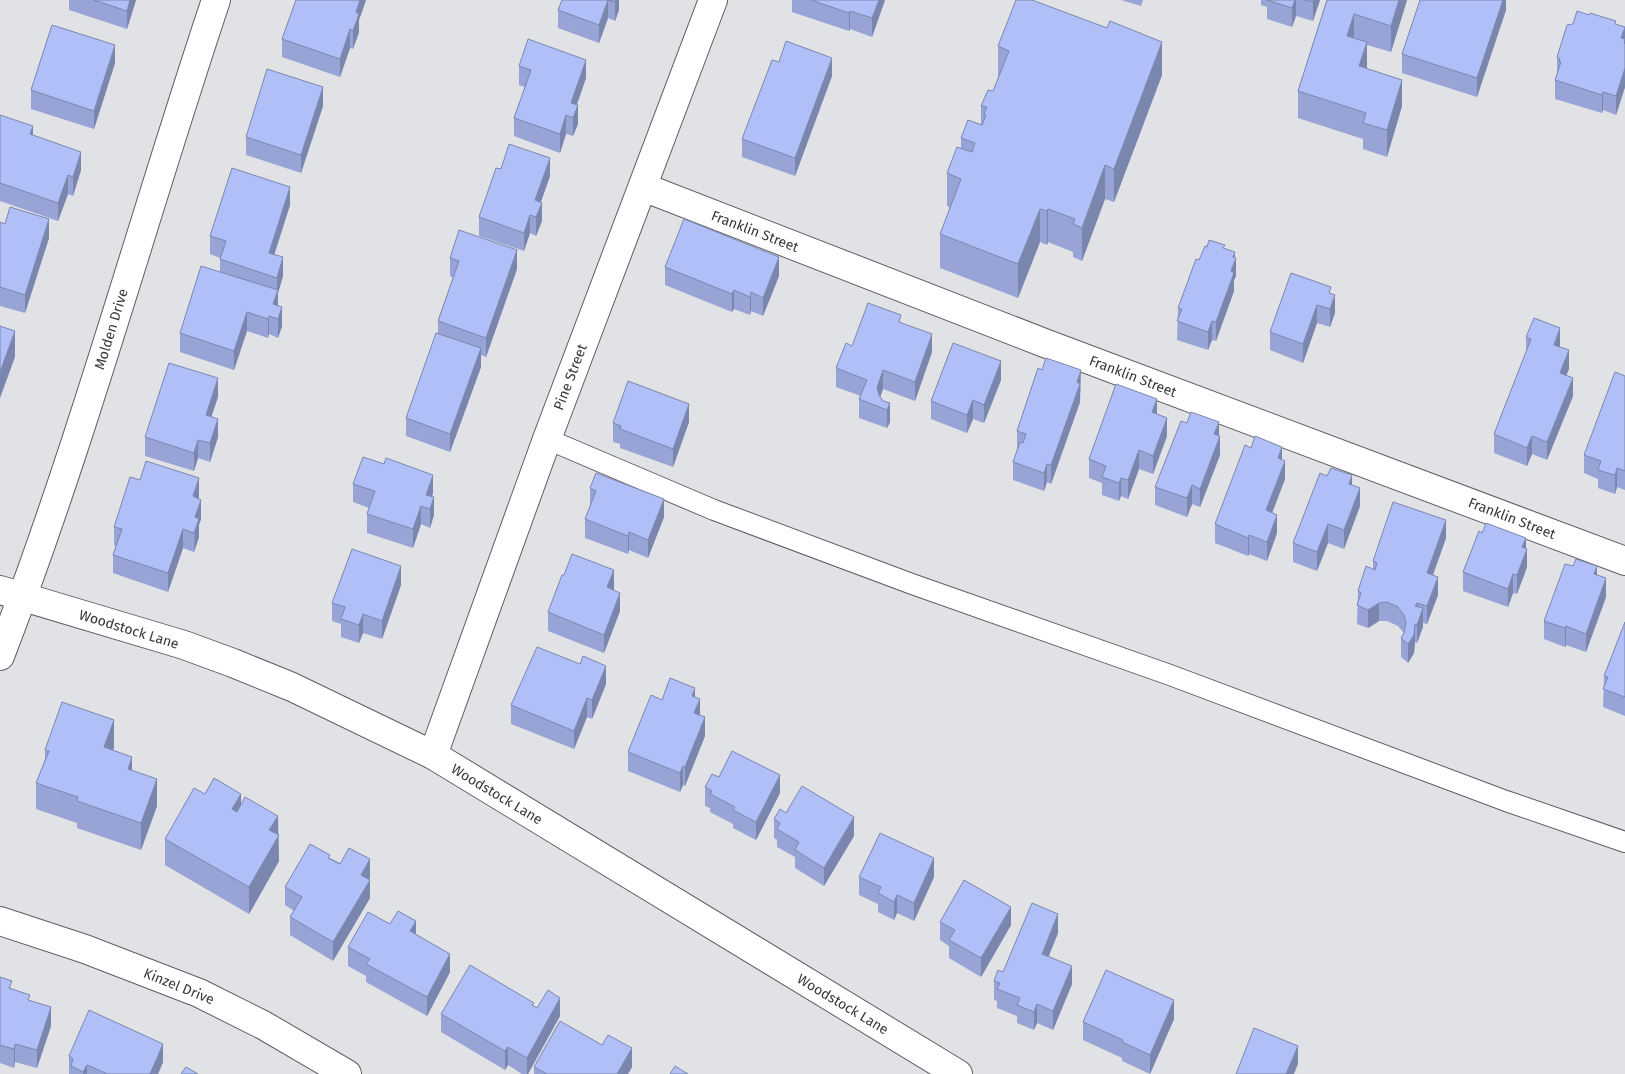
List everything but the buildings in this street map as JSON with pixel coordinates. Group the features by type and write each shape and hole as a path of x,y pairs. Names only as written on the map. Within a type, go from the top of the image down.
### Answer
{"street":[{"name":"Molden Drive","path":"0,656 11,593 84,415 216,0"},
{"name":"Pine Street","path":"432,755 547,439 713,0"},
{"name":"Franklin Street","path":"643,187 1047,344 1625,560"},
{"name":"Woodstock Lane","path":"11,593 184,645 233,663 300,691 432,755 958,1074"},
{"name":"Kinzel Drive","path":"0,921 85,949 199,993 263,1024 347,1074"}],"lane":[{"path":"547,439 714,510 786,537 912,584 1170,675 1506,801 1625,842"}]}
